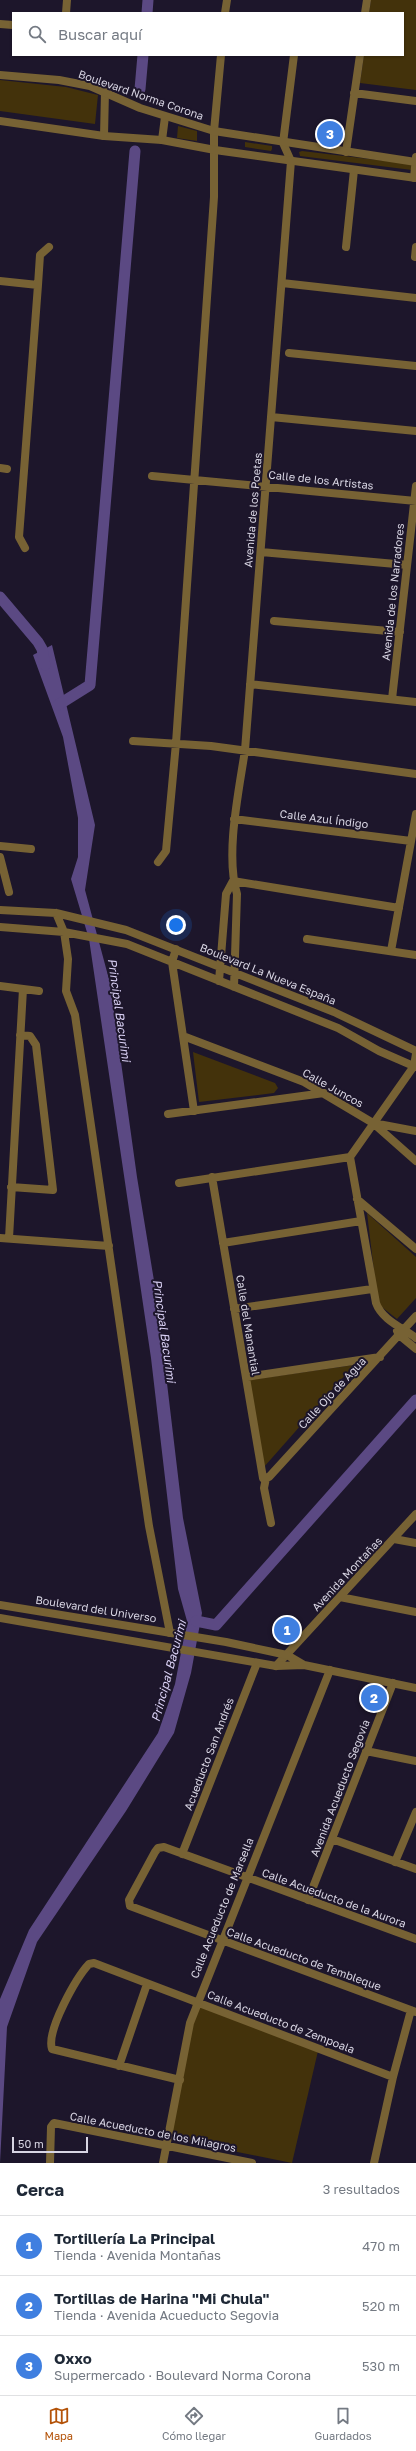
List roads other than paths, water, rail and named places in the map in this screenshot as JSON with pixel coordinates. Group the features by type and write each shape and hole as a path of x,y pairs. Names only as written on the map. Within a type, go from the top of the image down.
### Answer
{"street":[{"path":"66,12 67,0"},
{"path":"225,12 227,0"},
{"path":"365,12 367,0"},
{"path":"0,24 12,25"},
{"path":"158,862 166,851 176,743 214,197 214,131 222,56"},
{"path":"292,161 283,143 294,56"},
{"path":"346,152 360,56"},
{"name":"Boulevard Norma Corona","path":"0,75 59,80 105,91 165,117 214,131 283,143 416,160"},
{"path":"104,136 105,91"},
{"path":"354,93 416,101"},
{"path":"162,140 165,117"},
{"path":"0,121 104,136 162,140 215,150 415,178 416,160"},
{"name":"Avenida de los Poetas","path":"234,987 237,894 233,881 234,819 245,750 292,161"},
{"path":"346,247 354,170"},
{"path":"26,548 19,537 40,255 49,247"},
{"path":"415,257 416,247"},
{"path":"0,281 38,285"},
{"path":"282,283 416,298"},
{"path":"289,354 416,366"},
{"path":"271,417 416,431"},
{"name":"Calle de los Artistas","path":"152,476 415,501"},
{"name":"Avenida de los Narradores","path":"392,699 416,486"},
{"path":"261,552 407,565"},
{"path":"274,621 400,632"},
{"path":"250,684 416,702"},
{"path":"134,741 211,746 416,774"},
{"path":"391,951 416,814"},
{"name":"Calle Azul Índigo","path":"234,819 411,841"},
{"path":"0,846 31,849"},
{"path":"0,857 9,892"},
{"path":"233,881 399,908"},
{"name":"Avenida de los Poetas","path":"219,980 226,894 233,881"},
{"name":"Boulevard La Nueva España","path":"0,910 56,913 126,930 334,1012 416,1052"},
{"path":"56,913 68,933 66,987 76,1015 149,1526 170,1633"},
{"path":"0,927 68,933 113,941 219,980 338,1028 415,1066"},
{"path":"307,939 416,955"},
{"path":"176,949 172,962 194,1111"},
{"path":"0,986 39,990"},
{"path":"9,1238 23,989"},
{"path":"11,1187 53,1190 36,1046 30,1036 20,1035"},
{"name":"Calle Juncos","path":"184,1036 304,1082 373,1123 416,1161"},
{"path":"416,1052 415,1066 350,1156 372,1289 379,1310 395,1325 416,1349"},
{"path":"168,1114 324,1094"},
{"path":"373,1123 416,1131"},
{"path":"179,1183 350,1156"},
{"name":"Calle del Manantial","path":"212,1178 271,1523"},
{"path":"357,1199 416,1249"},
{"path":"223,1243 361,1222"},
{"path":"0,1238 109,1246"},
{"path":"234,1309 372,1289"},
{"name":"Calle Ojo de Agua","path":"264,1477 380,1357 416,1316"},
{"path":"401,1332 416,1338"},
{"path":"246,1377 380,1357"},
{"name":"Avenida Montañas","path":"276,1666 416,1514"},
{"path":"394,1539 416,1543"},
{"path":"340,1597 416,1612"},
{"name":"Boulevard del Universo","path":"0,1605 226,1642 287,1655 304,1665"},
{"name":"Boulevard del Universo","path":"0,1618 276,1666 304,1665 416,1688"},
{"path":"222,1656 226,1642"},
{"name":"Acueducto San Andrés","path":"182,1854 257,1663"},
{"name":"Calle Acueducto de Marsella","path":"163,2163 190,2023 197,2002 330,1670"},
{"name":"Avenida Acueducto Segovia","path":"308,1900 393,1683"},
{"path":"366,1752 416,1761"},
{"path":"395,1862 416,1812"},
{"path":"332,1839 416,1869"},
{"name":"Calle Acueducto de la Aurora","path":"130,1897 155,1852 158,1848 164,1847 416,1939"},
{"name":"Calle Acueducto de Tembleque","path":"130,1897 128,1904 130,1906 413,2011"},
{"name":"Calle Acueducto de Zempoala","path":"119,2066 54,2050 51,2045 62,2005 87,1966 94,1963 393,2077"},
{"path":"147,1984 119,2066 180,2080"},
{"path":"374,2163 393,2077 413,2011"},
{"name":"Calle Acueducto de los Milagros","path":"50,2163 51,2127 58,2123 252,2163"}],"waterway":[{"path":"147,12 148,0"},
{"path":"140,89 143,56"},
{"path":"58,705 90,685 135,151"},
{"name":"Principal Bacurimi","path":"0,597 38,642 42,649 45,665"},
{"path":"196,1621 216,1625 416,1400"}],"place":[{"name":"Oxxo","path":"330,134"},
{"name":"Tortillería La Principal","path":"287,1630"},
{"name":"Tortillas de Harina \"Mi Chula\"","path":"374,1698"}]}
